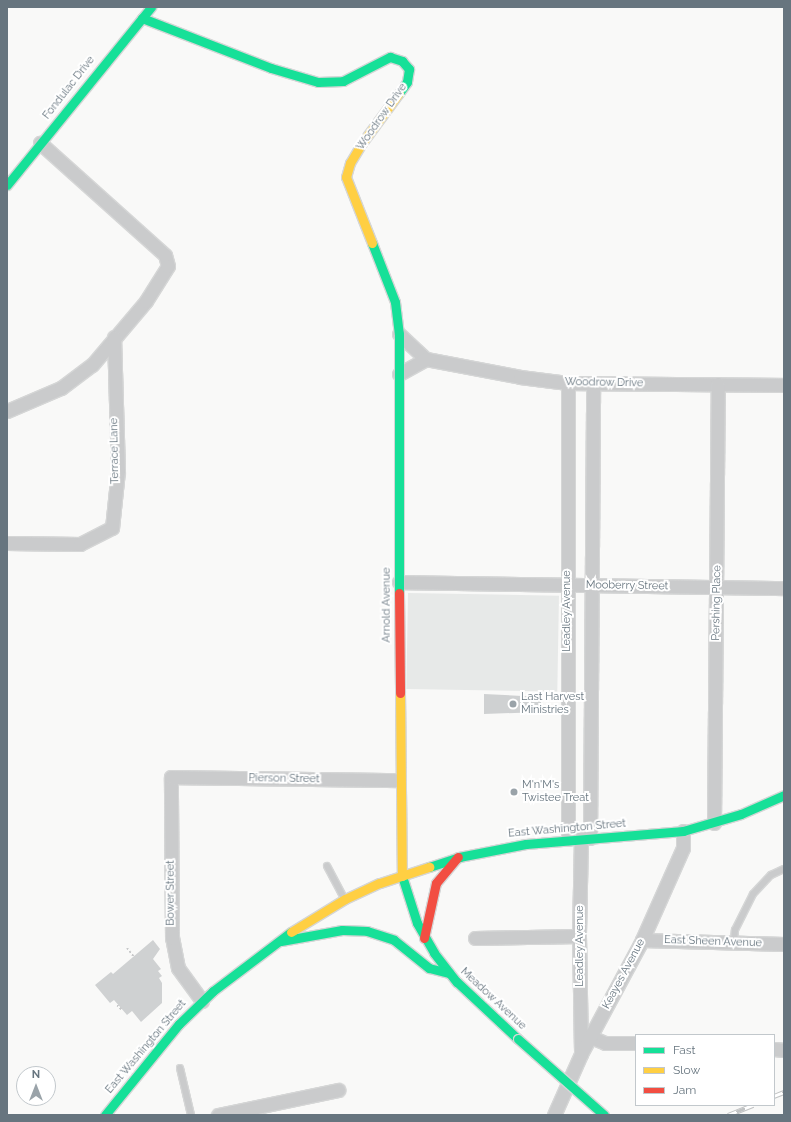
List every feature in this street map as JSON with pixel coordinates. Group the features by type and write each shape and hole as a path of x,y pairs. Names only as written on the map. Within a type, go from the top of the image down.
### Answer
{"main road":[{"name":"Fondulac Drive","path":"7,185 151,7"},
{"name":"Woodrow Drive","path":"142,18 271,68 318,82 343,81 390,56 399,58 408,66 407,82 362,143 350,163 346,177 395,302 399,334"},
{"name":"Arnold Avenue","path":"399,334 398,780 401,876"},
{"name":"East Washington Street","path":"105,1115 156,1052 202,1001 275,942 345,899 401,876 459,857 504,847 579,839 683,831 714,823 784,795"},
{"path":"424,938 436,883 459,857"},
{"name":"Meadow Avenue","path":"401,876 424,938 449,973 518,1039 604,1115"},
{"path":"275,942 342,930 367,931 394,940 429,968 449,973"}],"street":[{"path":"7,411 39,399 75,379 92,365 166,272 167,259 40,143"},
{"path":"399,334 426,358 399,374"},
{"name":"Terrace Lane","path":"7,543 80,544 112,528 118,471 114,337"},
{"name":"Woodrow Drive","path":"426,358 520,377 568,383 784,385"},
{"name":"Leadley Avenue","path":"568,383 567,585 579,839 581,1054"},
{"name":"Leadley Avenue","path":"579,839 592,586 593,383"},
{"name":"Pershing Place","path":"714,823 718,384"},
{"name":"Mooberry Street","path":"399,582 784,588"},
{"name":"Pierson Street","path":"171,778 398,780"},
{"name":"Bower Street","path":"171,778 172,938 178,968 202,1001"},
{"name":"Keayes Avenue","path":"554,1115 581,1054 642,940 683,848 683,831"},
{"path":"475,938 579,936"},
{"name":"East Sheen Avenue","path":"642,940 784,944"},
{"path":"591,1037 605,1043 635,1043"},
{"path":"218,1115 338,1090"}],"lane":[{"path":"327,866 345,899"},
{"path":"734,943 735,930 753,894 771,875 784,869"},
{"path":"180,1068 191,1115"}],"path":[{"path":"127,948 134,957"},
{"path":"117,1005 122,1010"}],"shaded area":[{"path":"408,593 559,596 557,692 406,689"}],"building":[{"name":"Last Harvest Ministries","path":"484,694 541,697 541,712 484,714"},
{"path":"153,940 160,949 153,959 161,969 158,971 162,976 159,978 162,983 162,1003 141,1022 132,1011 127,1015 114,1000 110,1003 95,985 111,972 113,974"}],"railway":[{"path":"775,1096 784,1092"},
{"path":"728,1115 750,1106"}],"traffic: fast":[{"path":"7,185 151,7"},
{"path":"142,18 271,68 318,82 343,81 390,57 402,61 409,69 407,82 399,93"},
{"path":"372,243 395,302 399,334 399,593"},
{"path":"429,867 459,857 526,844 683,831 741,814 784,795"},
{"path":"402,876 417,923 434,953 457,982 518,1039"},
{"path":"281,941 342,930 367,931 394,940 429,968 449,973"},
{"path":"105,1115 179,1024 213,991 291,932"},
{"path":"518,1039 604,1115"}],"traffic: slow":[{"path":"372,243 346,177 350,163 362,143 399,93"},
{"path":"400,693 402,876"},
{"path":"291,932 345,899 380,883 429,867"}],"traffic: jam":[{"path":"399,593 400,693"},
{"path":"424,938 436,883 458,857"}],"place":[{"name":"Last Harvest Ministries","path":"513,704"},
{"name":"M'n'M's Twistee Treat","path":"514,792"}]}
